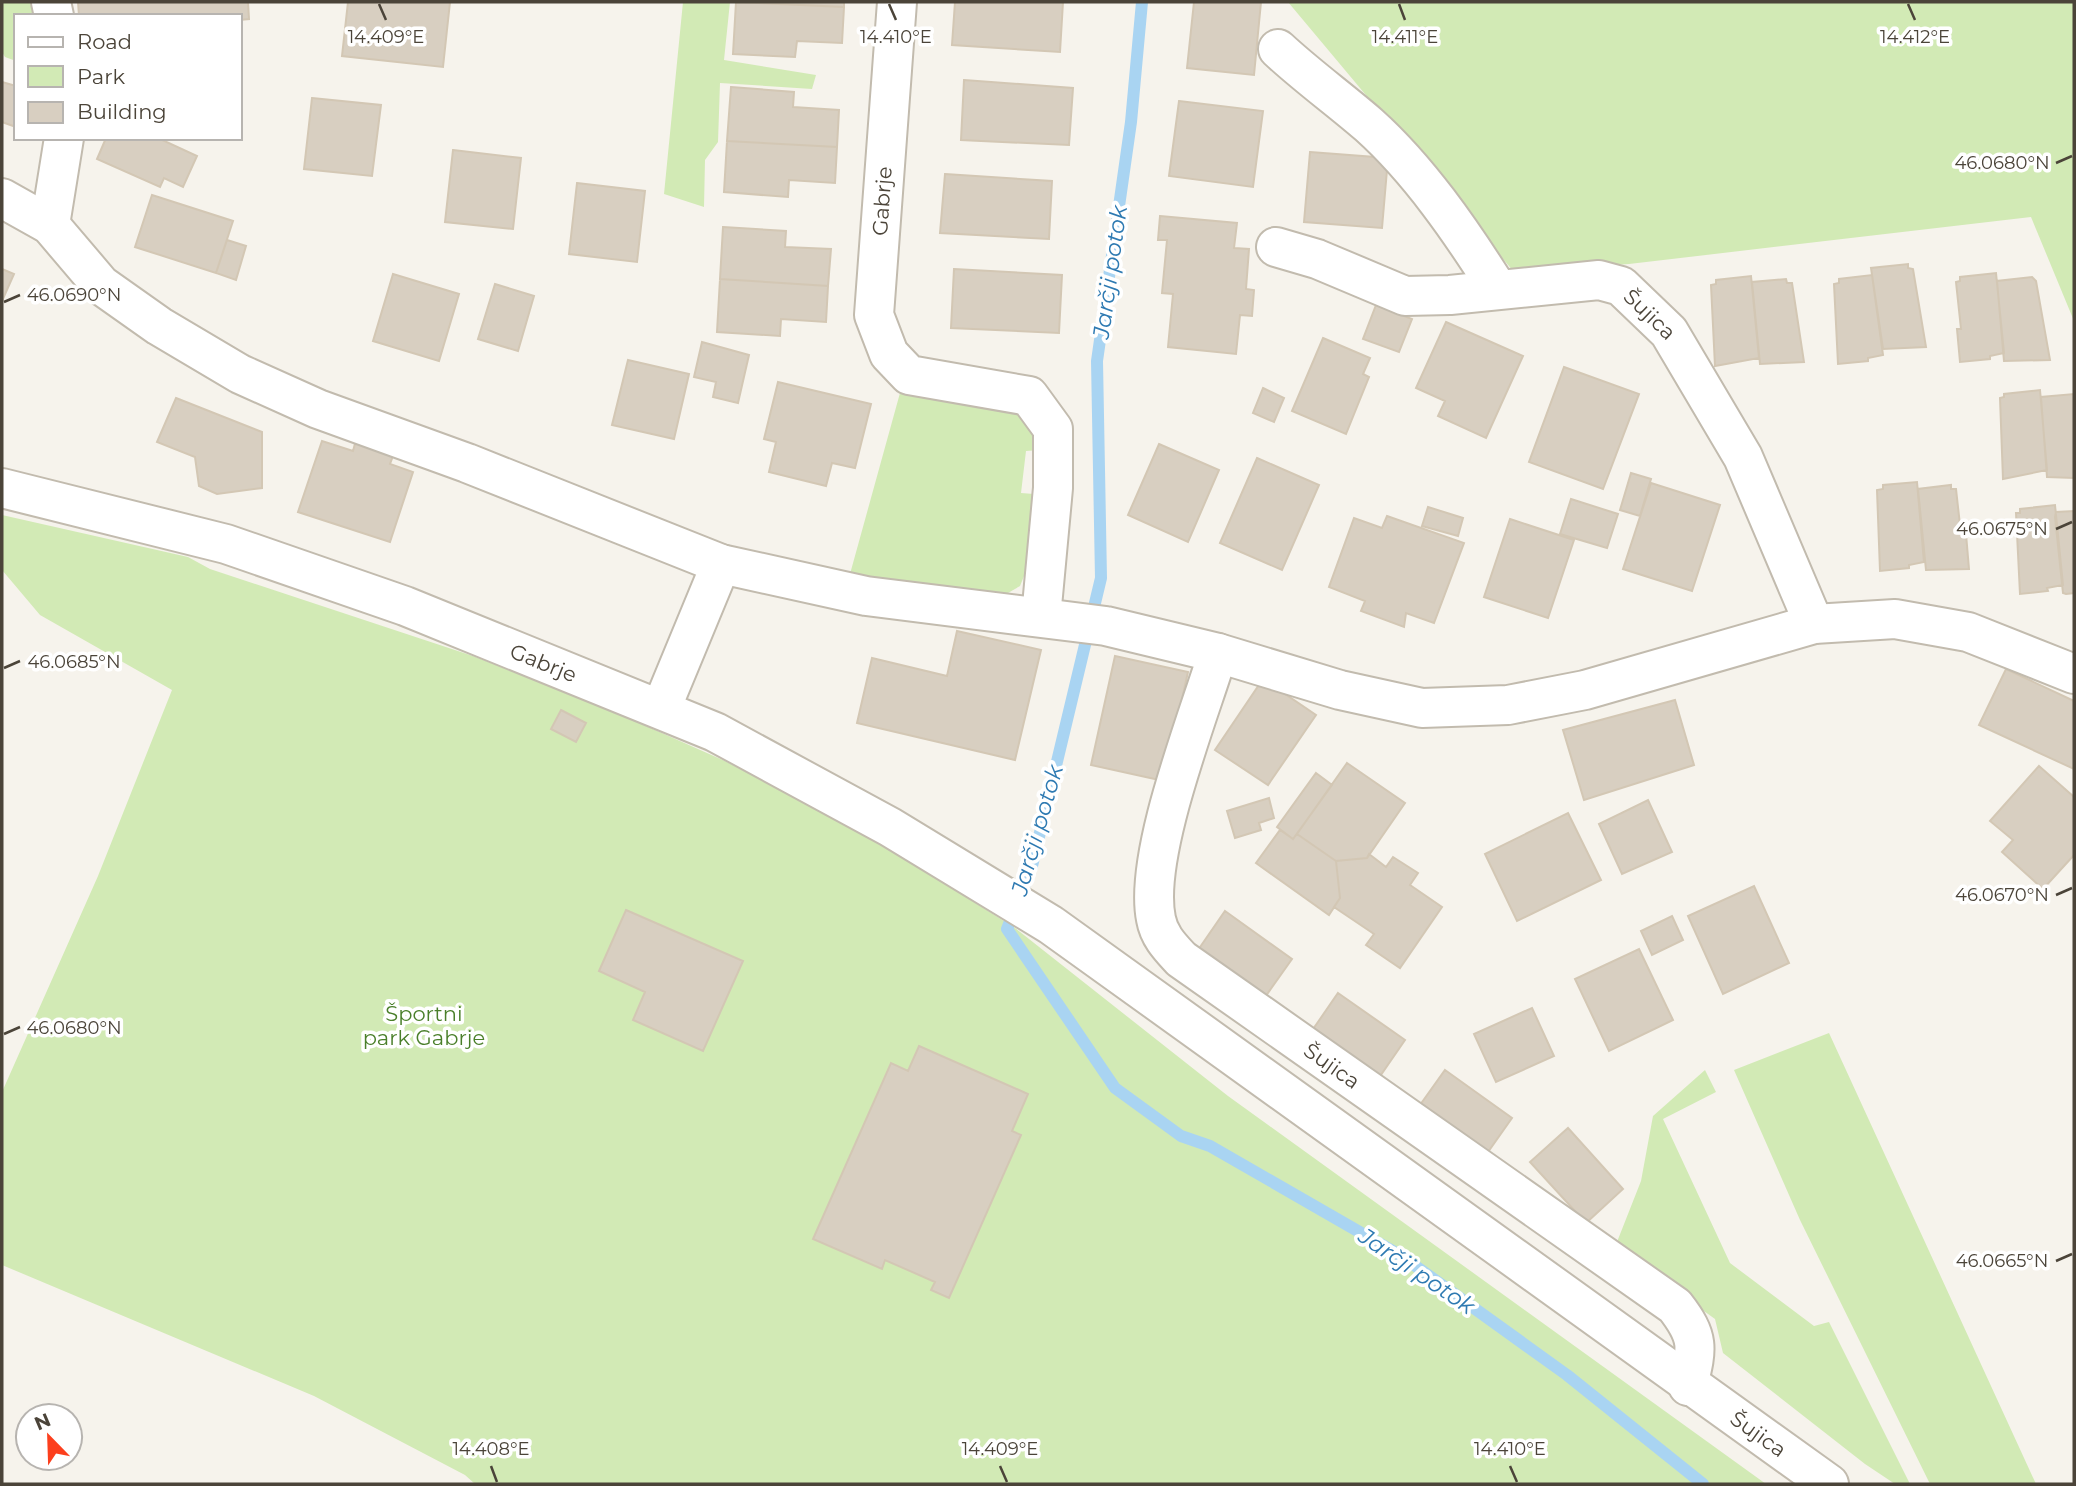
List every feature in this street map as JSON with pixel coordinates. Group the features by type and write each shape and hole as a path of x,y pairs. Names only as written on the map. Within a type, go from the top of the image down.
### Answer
{"street":[{"name":"Gabrje","path":"897,2 874,315 889,354 909,374 1029,396 1053,429 1053,488 1041,617"},
{"path":"1278,50 1318,86 1369,125 1420,181 1473,250 1497,289"},
{"path":"50,225 64,140"},
{"path":"2,198 50,225 102,285 159,326 240,374 317,409 480,468 721,564 866,596 1093,624 1218,653 1340,690 1422,708 1508,705 1585,690 1814,624 1895,620 1968,632 2074,674"},
{"name":"Šujica","path":"1276,247 1317,259 1405,296 1450,295 1599,280 1621,286 1669,332 1742,457 1814,624"},
{"name":"Gabrje","path":"2,488 226,544 293,565 405,606 661,709 727,738 890,827 1051,925"},
{"path":"661,709 721,564"},
{"name":"Šujica","path":"1218,653 1163,830 1155,875 1156,921 1165,941 1181,959 1675,1306 1691,1326 1697,1346 1688,1386"},
{"name":"Šujica","path":"1051,925 1688,1386 1829,1484"}],"green space":[{"path":"2,2 30,2 33,14 14,14 14,60 5,57 2,52"},
{"path":"683,2 730,2 724,60 816,75 812,89 720,83 718,142 705,160 704,207 664,194"},
{"path":"1288,2 2074,2 2074,321 2031,217 1629,264 1514,272"},
{"path":"900,393 1020,413 1032,425 1040,450 1026,451 1021,493 1034,494 1028,566 1020,586 1001,597 850,574"},
{"name":"Športni park Gabrje","path":"2,515 188,557 210,569 473,656 601,706 725,761 882,844 1015,928 1228,1096 1766,1484 475,1484 465,1475 314,1396 2,1265 2,1092 98,876 172,690 40,615 2,570"},
{"path":"1829,1033 2036,1484 1930,1484 1800,1220 1734,1070"},
{"path":"1705,1070 1716,1092 1663,1119 1730,1263 1814,1326 1829,1322 1910,1484 1895,1484 1865,1464 1723,1353 1715,1319 1615,1247 1641,1181 1653,1116"}],"building":[{"path":"78,2 248,2 249,19 242,20 242,14 79,14"},
{"path":"348,2 450,2 443,67 342,56"},
{"path":"736,2 844,7 842,43 797,41 795,57 733,54"},
{"path":"743,2 844,2 844,7"},
{"path":"955,2 1063,2 1060,52 952,45"},
{"path":"1194,2 1261,2 1254,75 1187,68"},
{"path":"964,80 1073,88 1069,145 961,140"},
{"path":"2,82 14,85 14,126 2,122"},
{"path":"731,87 794,92 793,107 839,110 837,147 727,141"},
{"path":"312,98 381,105 372,176 304,169"},
{"path":"1179,101 1263,111 1253,187 1169,176"},
{"path":"105,140 162,140 197,156 183,187 164,178 160,187 97,159"},
{"path":"727,141 837,147 835,183 789,180 788,197 724,192"},
{"path":"453,150 521,158 513,229 445,222"},
{"path":"1310,152 1388,158 1382,228 1304,222"},
{"path":"945,174 1052,181 1049,239 940,233"},
{"path":"577,183 645,191 637,262 569,254"},
{"path":"152,195 233,221 216,273 135,247"},
{"path":"1160,216 1237,223 1234,248 1249,249 1246,289 1254,290 1252,316 1240,315 1236,354 1168,347 1173,294 1162,293 1167,240 1158,240"},
{"path":"723,227 786,231 785,247 831,249 828,286 720,279"},
{"path":"227,240 246,246 236,280 216,273"},
{"path":"1908,264 1908,268 1913,269 1926,347 1883,349 1871,268"},
{"path":"2,269 14,274 2,301"},
{"path":"954,269 1062,275 1059,333 951,328"},
{"path":"1996,273 2004,353 1990,356 1990,359 1960,362 1957,329 1961,329 1956,282 1960,281 1960,277"},
{"path":"393,274 459,294 439,361 373,341"},
{"path":"1872,275 1883,355 1868,358 1868,361 1838,364 1834,284 1839,283 1839,279"},
{"path":"1751,276 1759,358 1715,366 1711,285 1716,284 1716,280"},
{"path":"2032,277 2036,281 2050,360 2004,361 1997,281"},
{"path":"720,279 828,286 826,322 781,319 780,336 717,332"},
{"path":"1786,279 1787,283 1792,283 1804,362 1760,364 1752,282"},
{"path":"495,284 534,296 518,351 478,339"},
{"path":"1376,305 1412,319 1399,352 1363,339"},
{"path":"1446,322 1523,356 1486,438 1438,416 1445,401 1416,388"},
{"path":"1323,338 1370,358 1363,374 1369,377 1346,434 1292,411"},
{"path":"702,342 749,355 738,403 713,397 716,382 694,377"},
{"path":"628,360 689,374 674,439 612,425"},
{"path":"1564,367 1639,394 1603,489 1529,462"},
{"path":"778,382 871,404 855,468 832,463 826,486 769,472 776,442 764,439"},
{"path":"1263,388 1284,398 1274,422 1253,413"},
{"path":"2040,390 2047,470 2003,479 2000,398 2004,397 2004,394"},
{"path":"2074,394 2074,478 2047,477 2041,397"},
{"path":"176,398 262,432 262,488 217,494 199,486 195,457 157,442"},
{"path":"356,440 394,453 390,464 413,472 390,542 298,512 322,441 353,451"},
{"path":"1159,444 1219,470 1188,542 1128,515"},
{"path":"1257,458 1319,485 1282,570 1220,543"},
{"path":"1631,473 1651,479 1640,516 1620,510"},
{"path":"1917,482 1924,562 1909,565 1909,568 1880,571 1877,490 1883,489 1883,485"},
{"path":"1651,483 1720,505 1692,591 1623,569"},
{"path":"1951,485 1951,489 1956,489 1961,534 1966,534 1969,569 1926,570 1918,489"},
{"path":"1571,499 1618,514 1607,548 1560,534"},
{"path":"2055,505 2063,585 2047,588 2048,591 2020,594 2016,513 2020,513 2020,509"},
{"path":"1428,507 1463,518 1458,536 1422,526"},
{"path":"2074,511 2074,593 2066,594 2063,593 2055,517 2056,512"},
{"path":"1387,516 1464,543 1434,623 1406,613 1404,627 1361,611 1365,601 1329,587 1354,518 1382,528"},
{"path":"1510,519 1574,540 1548,618 1484,597"},
{"path":"957,631 1041,650 1015,760 857,723 872,658 947,676"},
{"path":"1115,656 1188,672 1164,781 1091,765"},
{"path":"2006,669 2074,701 2074,769 1979,725"},
{"path":"1263,679 1316,715 1268,785 1215,750"},
{"path":"1675,700 1694,765 1584,800 1563,730"},
{"path":"561,710 586,723 576,742 551,729"},
{"path":"1347,763 1405,803 1367,858 1336,861 1297,834"},
{"path":"2039,766 2074,797 2074,855 2043,889 2002,852 2013,840 1990,821"},
{"path":"1316,773 1332,785 1293,839 1277,827"},
{"path":"1269,798 1274,818 1259,823 1261,830 1235,838 1227,811"},
{"path":"1648,800 1672,852 1622,874 1599,824"},
{"path":"1568,813 1601,880 1517,921 1485,854"},
{"path":"1280,830 1293,839 1297,834 1336,861 1340,898 1329,915 1256,863"},
{"path":"1369,854 1386,867 1393,857 1418,873 1410,885 1442,907 1400,968 1366,945 1374,934 1334,907 1340,898 1336,861 1367,858"},
{"path":"1754,886 1789,963 1723,994 1688,916"},
{"path":"626,910 743,961 703,1051 633,1020 645,992 599,971"},
{"path":"1225,911 1292,959 1263,1000 1196,953"},
{"path":"1672,916 1683,940 1652,955 1641,931"},
{"path":"1639,949 1673,1020 1609,1051 1575,979"},
{"path":"1338,993 1405,1040 1376,1082 1309,1035"},
{"path":"1532,1008 1554,1056 1496,1082 1474,1034"},
{"path":"919,1046 1028,1094 1012,1131 1021,1135 949,1298 931,1290 935,1282 885,1260 882,1269 813,1239 891,1063 908,1071"},
{"path":"1445,1070 1512,1118 1483,1159 1415,1112"},
{"path":"1568,1128 1623,1189 1586,1223 1530,1162"}],"waterway":[{"name":"Jarčji potok","path":"1142,2 1131,122 1097,361 1101,578 1032,866 1007,929 1115,1088 1181,1136 1210,1146 1403,1257 1567,1375 1703,1484"}]}
